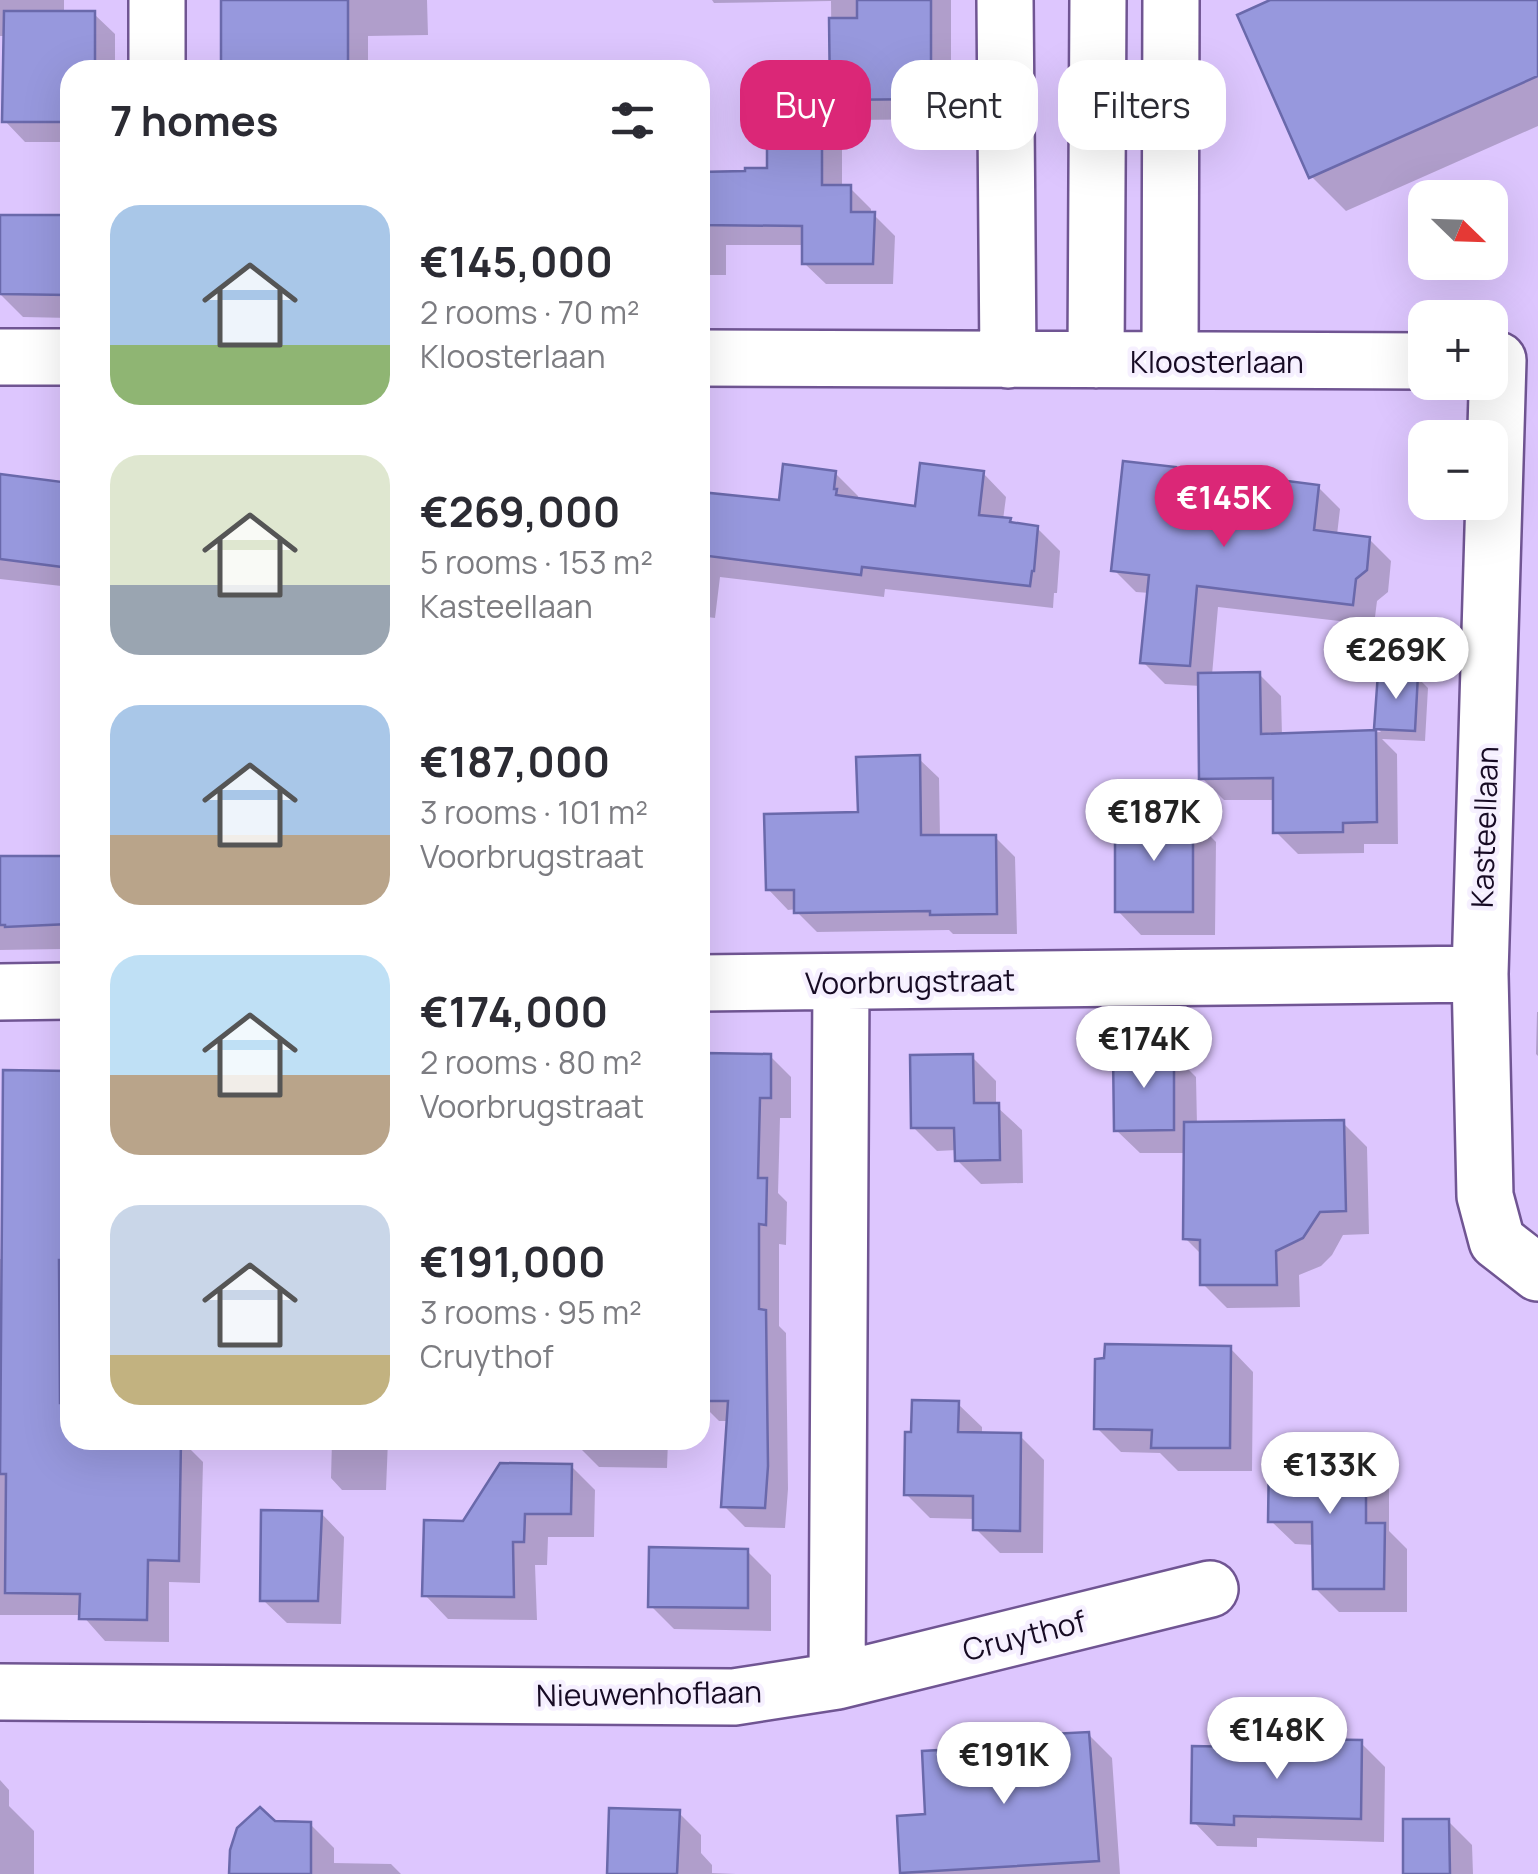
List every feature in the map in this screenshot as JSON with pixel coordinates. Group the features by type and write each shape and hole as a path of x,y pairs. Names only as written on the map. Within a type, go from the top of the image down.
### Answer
{"street":[{"path":"157,0 157,60"},
{"path":"1005,0 1008,360"},
{"path":"1096,360 1098,0"},
{"path":"1170,360 1171,0"},
{"path":"0,357 60,357"},
{"name":"Kasteellaan","path":"1509,357 1480,974 1485,1196 1497,1241 1538,1273"},
{"name":"Kloosterlaan","path":"710,358 1408,361"},
{"name":"Voorbrugstraat","path":"710,983 1480,974"},
{"path":"838,1681 840,982"},
{"path":"0,992 60,991"},
{"name":"Cruythof","path":"838,1681 1210,1590"},
{"name":"Nieuwenhoflaan","path":"0,1692 734,1697 838,1681"}],"building":[{"path":"221,0 348,0 348,60 221,60"},
{"path":"857,0 931,0 931,60 891,60 891,99 871,100 871,60 830,60 829,18 857,18"},
{"path":"1270,0 1538,0 1538,76 1309,178 1237,15"},
{"path":"4,11 95,11 95,60 60,60 60,122 2,122"},
{"path":"767,150 822,150 822,185 851,185 851,212 875,212 873,264 802,264 802,226 710,225 710,172 767,168"},
{"path":"0,215 60,215 60,295 0,294"},
{"path":"1123,461 1176,467 1174,485 1255,493 1256,477 1319,485 1314,530 1370,537 1367,570 1356,579 1353,605 1197,586 1190,666 1140,663 1149,575 1111,571"},
{"path":"920,463 984,471 979,515 1038,526 1030,586 862,567 861,575 710,556 710,493 779,500 783,464 836,471 836,495 915,506"},
{"path":"0,474 60,482 60,567 0,559"},
{"path":"1260,672 1261,734 1376,730 1377,822 1343,823 1343,832 1273,833 1273,778 1199,779 1198,673"},
{"path":"1378,673 1418,674 1415,731 1374,729"},
{"path":"920,755 921,835 996,835 997,914 794,913 794,890 766,890 764,814 858,812 856,757"},
{"path":"1115,815 1193,816 1193,912 1115,912"},
{"path":"0,856 60,856 60,924 0,925"},
{"path":"1174,1051 1174,1130 1114,1131 1113,1053"},
{"path":"710,1053 771,1054 771,1098 760,1098 758,1178 767,1178 766,1225 759,1224 759,1309 766,1310 765,1508 721,1507 728,1401 710,1401"},
{"path":"973,1054 974,1103 999,1103 1000,1160 955,1161 954,1128 911,1128 910,1055"},
{"path":"3,1070 60,1071 60,1450 181,1450 179,1561 148,1560 147,1620 79,1619 80,1594 5,1593 6,1474 0,1474"},
{"path":"1344,1120 1346,1211 1320,1212 1303,1238 1276,1251 1277,1285 1200,1285 1200,1240 1183,1239 1184,1122"},
{"path":"1105,1344 1231,1346 1230,1448 1151,1448 1152,1430 1094,1429 1095,1359 1104,1358"},
{"path":"912,1400 959,1401 958,1432 1021,1433 1020,1531 973,1530 973,1496 904,1495 905,1432 911,1432"},
{"path":"1269,1455 1366,1457 1366,1523 1385,1523 1384,1589 1313,1589 1312,1522 1268,1522"},
{"path":"500,1463 572,1464 571,1514 525,1514 524,1542 513,1542 514,1597 422,1596 424,1520 463,1521"},
{"path":"261,1510 322,1511 318,1601 260,1601"},
{"path":"649,1547 748,1549 748,1608 648,1607"},
{"path":"1089,1732 1099,1861 900,1873 897,1816 925,1814 922,1751 1011,1746 1010,1736"},
{"path":"1300,1739 1362,1740 1361,1819 1234,1816 1234,1825 1191,1823 1192,1746 1300,1748"},
{"path":"260,1807 275,1821 311,1822 311,1874 229,1874 230,1850 237,1828"},
{"path":"609,1808 680,1810 677,1874 607,1874"},
{"path":"1403,1819 1449,1819 1450,1874 1403,1874"}]}
